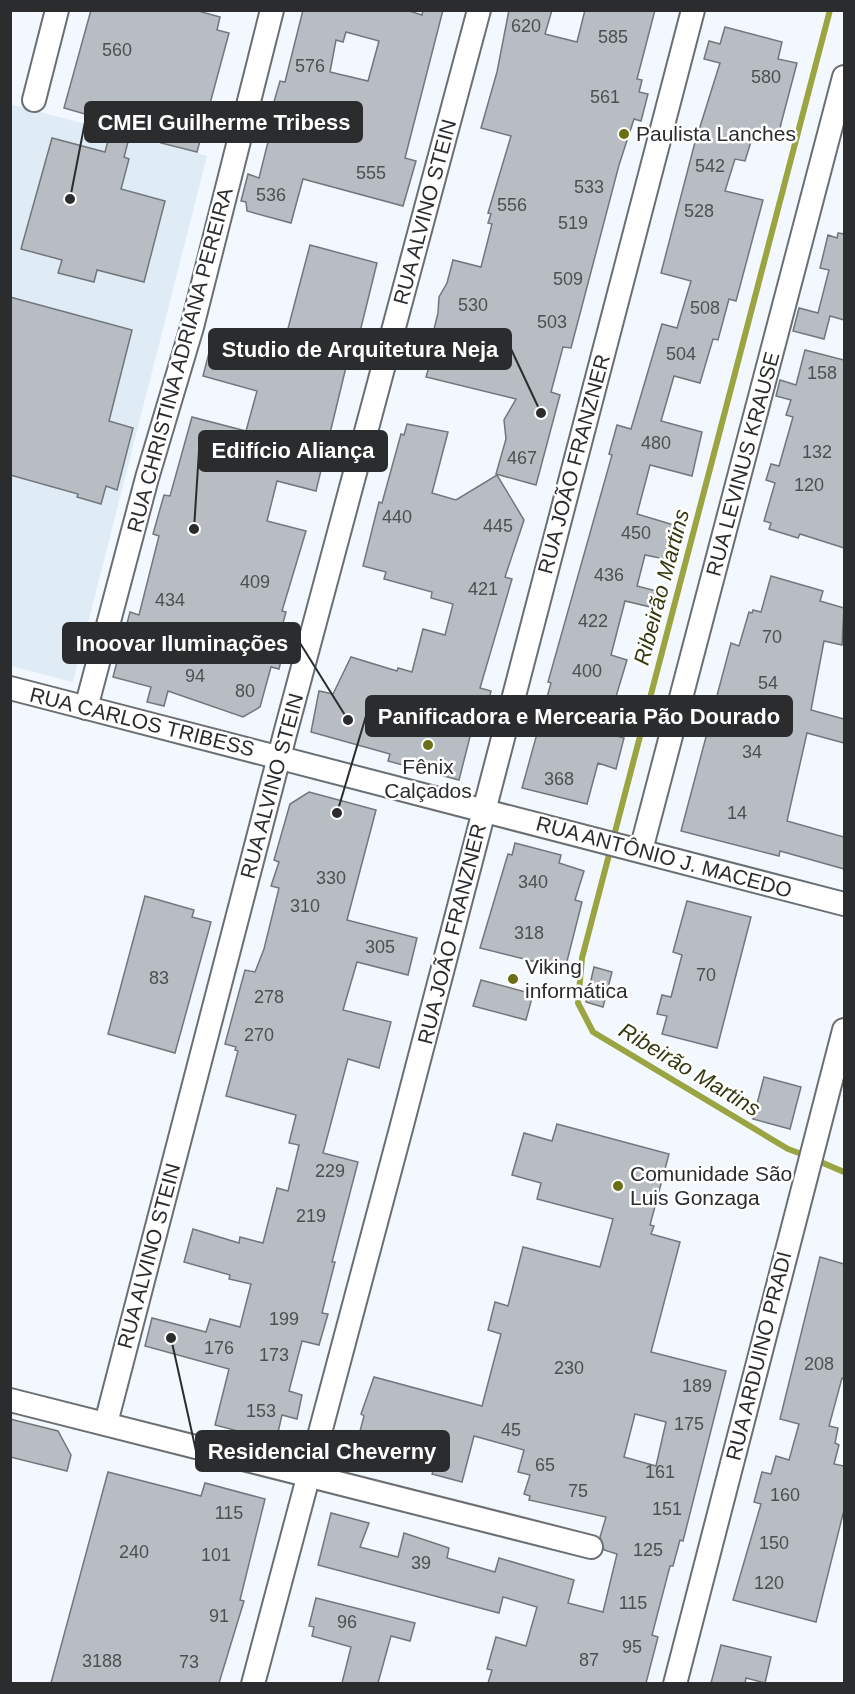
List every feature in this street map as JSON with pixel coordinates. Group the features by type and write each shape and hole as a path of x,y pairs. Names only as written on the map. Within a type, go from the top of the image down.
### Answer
{"street":[{"path":"34,100 57,10"},
{"name":"RUA CHRISTINA ADRIANA PEREIRA","path":"86,708 147,478 195,316 272,10"},
{"name":"RUA ALVINO STEIN","path":"106,1423 279,757 479,10"},
{"name":"RUA JOÃO FRANZNER","path":"253,1683 693,10"},
{"name":"RUA LEVINUS KRAUSE","path":"633,848 844,77"},
{"name":"RUA CARLOS TRIBESS","path":"10,688 484,810"},
{"name":"RUA ANTÔNIO J. MACEDO","path":"484,810 844,904"},
{"name":"RUA ARDUINO PRADI","path":"675,1683 844,1030"},
{"path":"10,1400 591,1547"}],"shaded area":[{"path":"10,104 207,156 73,682 11,666"}],"building":[{"path":"91,10 195,10 220,17 217,30 229,33 197,152 161,143 163,135 132,127 124,157 129,159 121,189 165,201 144,282 97,270 94,282 58,273 62,260 21,249 52,138 105,152 113,122 64,108"},
{"path":"303,10 406,10 422,15 423,10 443,10 405,158 416,161 403,206 303,179 291,223 247,211 246,202 241,201 248,174 259,178 273,122 274,113 271,112 280,81 285,82","holes":["346,32 379,41 368,81 330,72 336,40 343,42"]},
{"path":"509,10 552,10 545,34 577,42 585,10 655,10 637,79 642,80 639,92 648,94 641,121 634,119 619,165 571,348 563,347 551,392 560,395 536,485 496,474 506,439 504,420 516,399 426,377 431,360 427,359 435,337 432,337 439,297 447,283 453,260 481,267 492,224 488,223 491,214 488,213 511,136 481,128 497,72"},
{"path":"725,27 782,42 778,59 797,63 777,139 754,132 745,161 735,159 725,191 763,200 736,301 729,299 718,340 713,339 700,383 674,376 661,421 702,432 692,476 650,465 637,514 684,528 674,561 645,555 637,586 664,593 659,609 625,601 611,655 627,660 605,733 624,738 616,769 598,763 587,804 522,788 551,683 548,682 612,455 609,454 617,425 631,429 662,324 677,328 691,281 661,273 694,146 720,63 704,59 709,41 720,44"},
{"path":"838,233 844,234 844,320 830,316 824,339 793,331 799,308 818,313 829,270 820,268 828,235 837,238"},
{"path":"310,245 377,263 352,364 347,363 316,491 277,481 267,521 306,531 282,611 286,612 275,652 283,653 279,669 271,667 260,707 243,717 168,691 164,706 147,702 151,687 113,677 130,612 139,615 159,536 153,534 164,495 170,496 192,417 246,431 257,391 203,376 213,337 281,355"},
{"path":"10,297 132,330 109,421 133,428 117,490 106,486 101,504 77,497 78,494 10,475"},
{"path":"805,350 844,360 844,548 800,534 798,538 769,529 771,523 764,521 775,483 766,480 771,464 779,466 793,417 786,415 791,400 776,396 780,380 796,385"},
{"path":"407,424 448,432 432,493 456,500 497,475 524,520 505,577 512,579 480,688 491,691 484,720 475,717 459,780 388,761 390,754 311,732 319,691 333,694 351,657 397,671 398,668 412,672 423,629 445,635 453,604 431,598 432,592 384,579 386,572 363,566 379,502 382,503 401,434 404,435"},
{"path":"771,576 823,591 820,601 844,608 842,645 824,641 811,710 844,719 844,743 807,733 787,821 844,837 844,869 780,851 779,856 681,831 731,643 739,646 749,612 752,613 753,610 761,612"},
{"path":"309,792 376,810 347,920 417,938 408,975 357,962 343,1010 391,1022 379,1068 348,1059 323,1153 358,1162 332,1262 335,1262 322,1313 328,1314 319,1345 302,1341 289,1391 302,1395 297,1419 282,1415 276,1441 215,1425 229,1369 145,1346 152,1318 206,1332 210,1319 240,1327 251,1284 229,1279 230,1275 184,1262 193,1229 239,1243 240,1237 263,1243 277,1188 288,1191 299,1145 289,1143 296,1115 226,1096 238,1051 235,1050 236,1047 225,1044 245,970 255,972 264,949 279,888 271,886 279,862 274,860 290,804"},
{"path":"515,843 561,855 559,863 584,871 575,900 582,902 565,969 480,948 508,854 512,855"},
{"path":"145,896 194,910 192,917 211,922 175,1053 108,1034"},
{"path":"687,901 751,917 717,1048 662,1034 667,1016 657,1014 662,995 671,997 682,955 673,952"},
{"path":"594,967 612,972 603,1007 586,1002"},
{"path":"481,980 533,994 526,1020 473,1006"},
{"path":"764,1077 801,1087 790,1129 753,1119"},
{"path":"557,1124 669,1154 650,1225 654,1226 651,1234 680,1242 651,1352 726,1371 683,1541 680,1540 673,1566 670,1566 652,1635 658,1637 646,1683 488,1683 492,1670 487,1669 496,1637 526,1646 537,1607 503,1597 499,1613 318,1565 331,1513 369,1523 360,1547 398,1557 404,1533 449,1548 447,1558 495,1572 499,1558 574,1580 568,1603 603,1612 617,1554 604,1550 600,1537 606,1517 529,1500 530,1496 524,1494 530,1475 518,1472 524,1450 474,1436 462,1482 432,1474 433,1471 402,1462 401,1466 355,1450 364,1416 361,1414 374,1377 482,1406 501,1334 488,1330 495,1302 508,1306 523,1247 600,1267 613,1219 537,1199 541,1183 512,1175 524,1133 552,1141","holes":["635,1414 666,1422 656,1466 624,1457"]},
{"path":"820,1257 844,1264 844,1379 842,1378 829,1426 838,1428 835,1443 839,1445 834,1464 844,1466 844,1510 816,1622 733,1600 761,1504 754,1502 762,1472 771,1474 776,1456 789,1460 799,1424 780,1419"},
{"path":"10,1419 58,1431 71,1455 67,1471 10,1457"},
{"path":"108,1472 201,1496 205,1483 265,1499 240,1600 244,1601 219,1683 51,1683"},
{"path":"316,1598 415,1623 410,1641 391,1636 378,1683 342,1683 351,1647 312,1636 314,1627 309,1626"},
{"path":"721,1645 771,1657 765,1683 746,1678 745,1683 711,1683"}],"waterway":[{"name":"Ribeirão Martins","path":"807,1156 788,1149 593,1032 578,1003 582,958 830,10"},
{"name":"Ribeirão Martins","path":"816,1160 844,1172"}],"place":[{"name":"Paulista Lanches","path":"624,134"},
{"name":"CMEI Guilherme Tribess","path":"70,199"},
{"name":"Studio de Arquitetura Neja","path":"541,413"},
{"name":"Edifício Aliança","path":"194,529"},
{"name":"Inoovar Iluminações","path":"348,720"},
{"name":"Fênix Calçados","path":"428,745"},
{"name":"Panificadora e Mercearia Pão Dourado","path":"337,813"},
{"name":"Viking informática","path":"513,979"},
{"name":"Comunidade São Luis Gonzaga","path":"618,1186"},
{"name":"Residencial Cheverny","path":"171,1338"}]}
